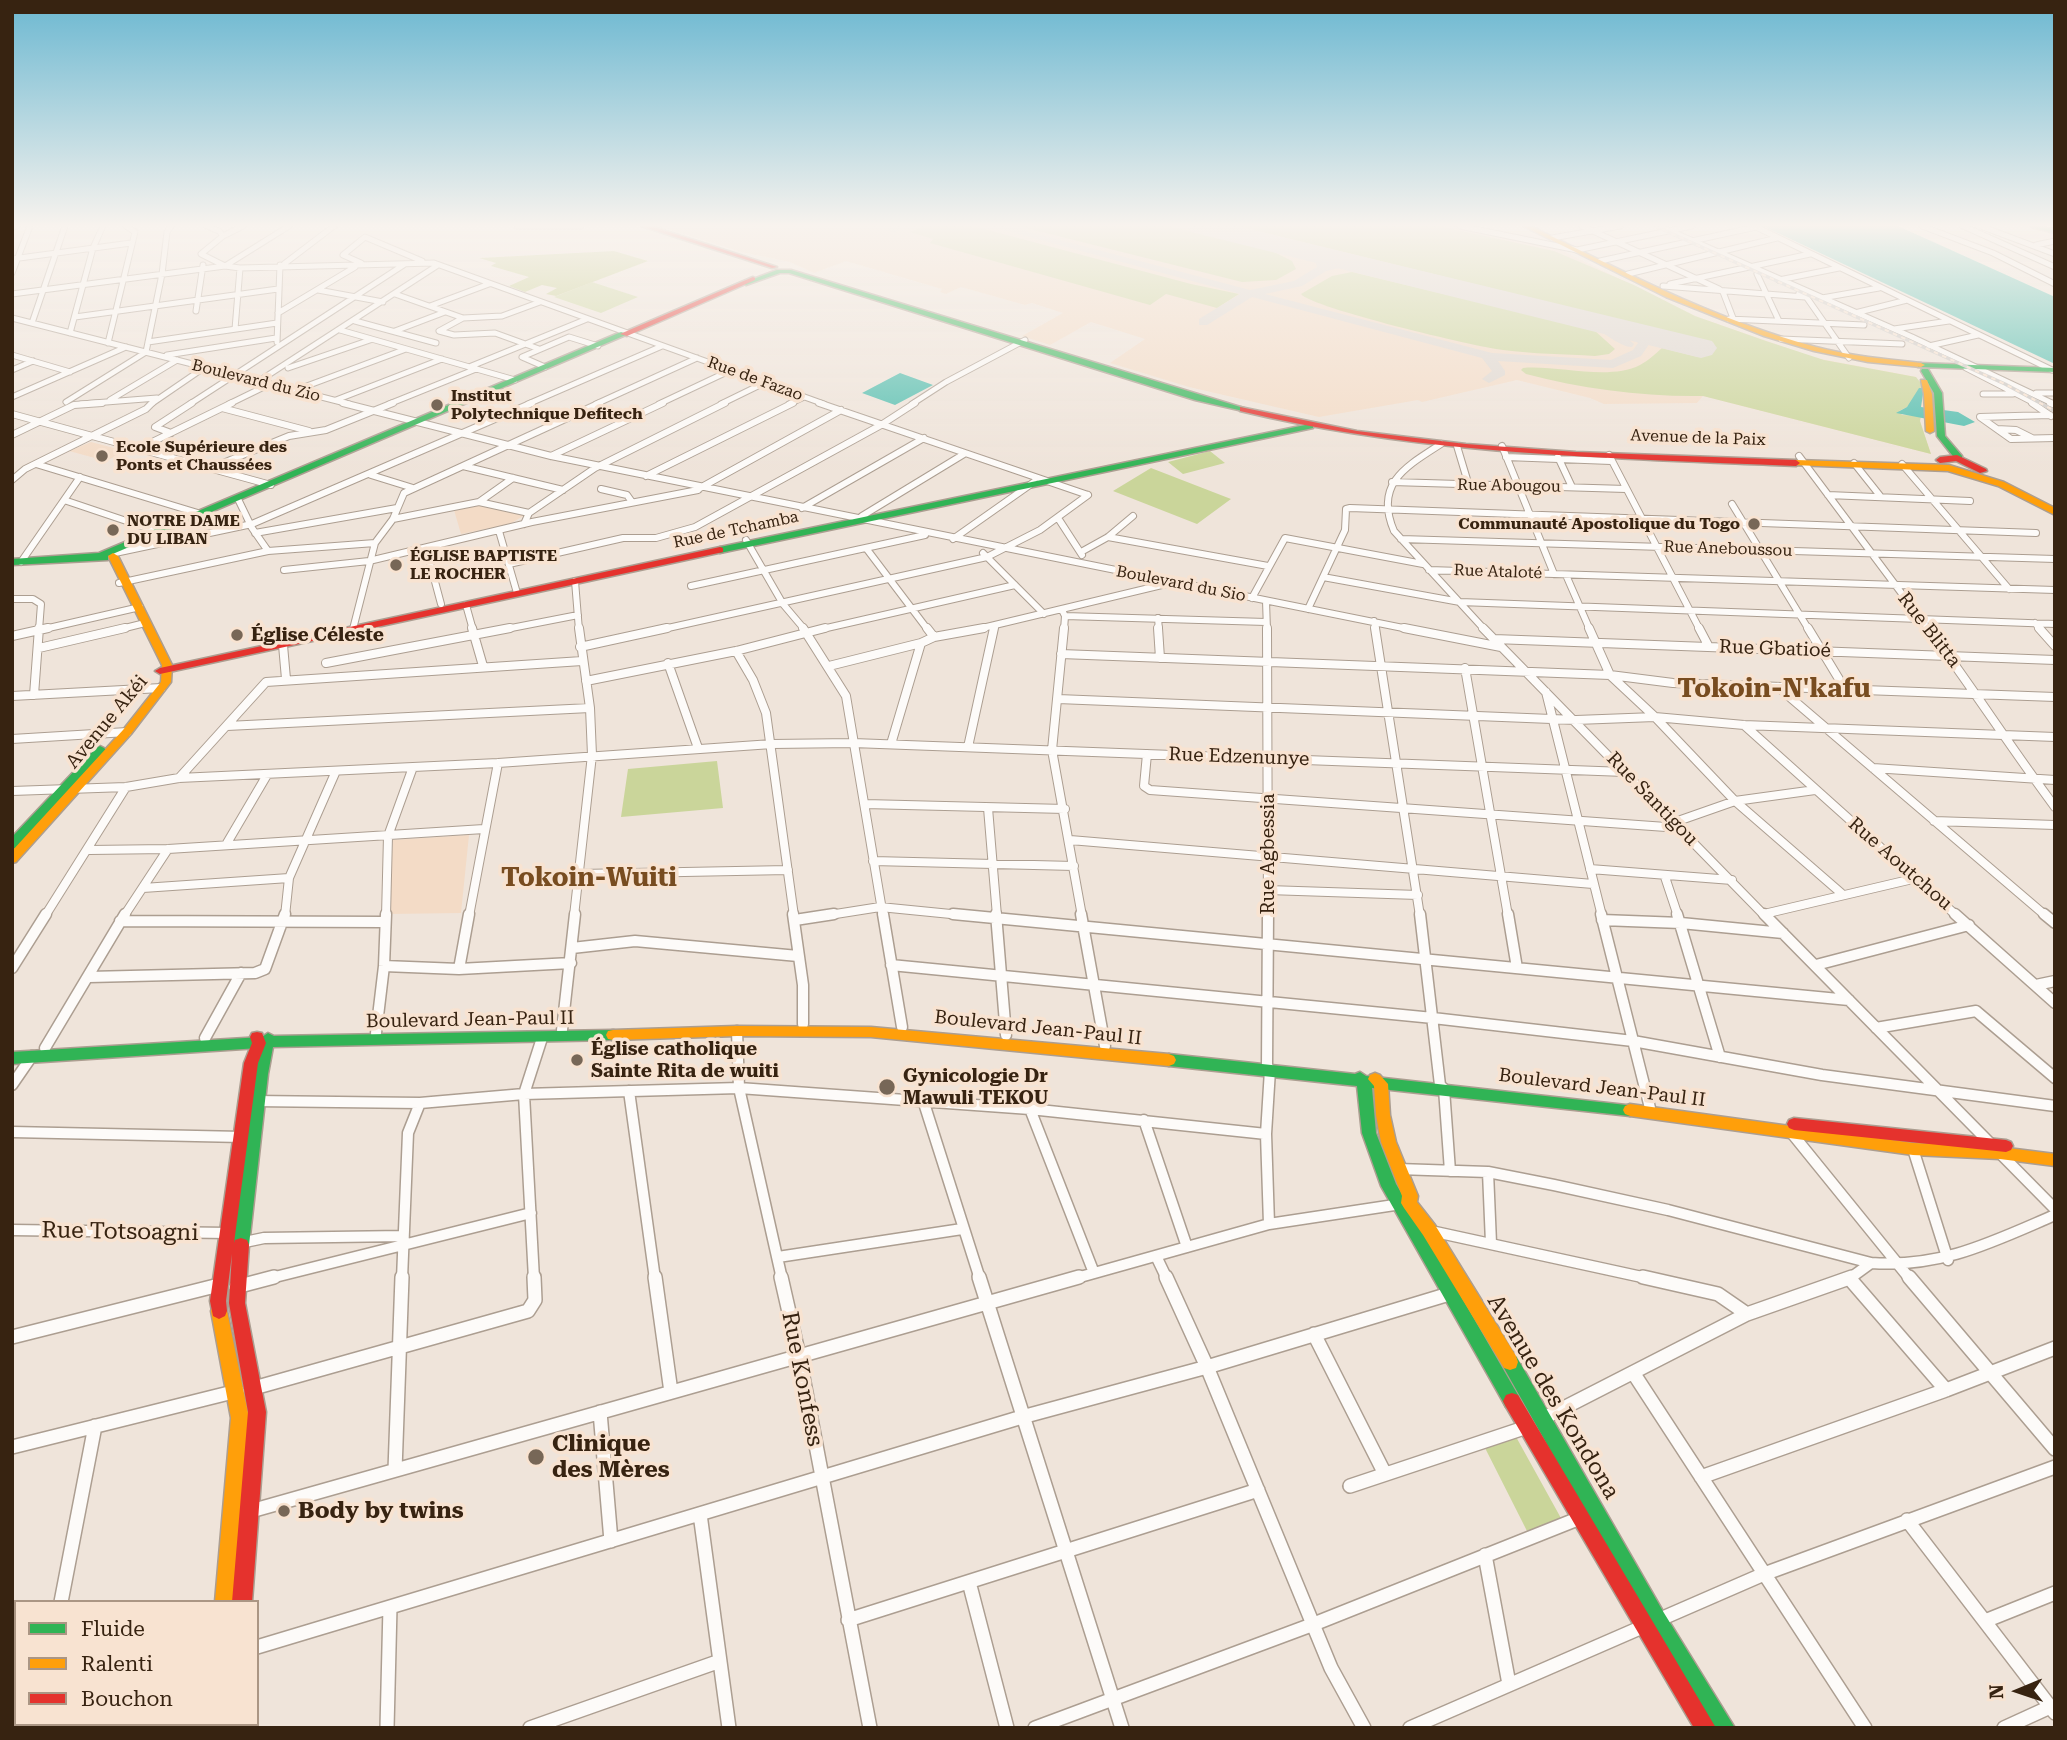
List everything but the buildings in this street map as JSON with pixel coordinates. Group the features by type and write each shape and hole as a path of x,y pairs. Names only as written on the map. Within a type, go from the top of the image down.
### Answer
{"main road":[{"path":"17,562 110,555 418,420 689,307"},
{"path":"911,307 1198,398 1310,422 1441,444 1456,444"},
{"path":"1687,307 1704,316 1831,358 1919,368 1966,365 2053,370"},
{"path":"1694,307 1781,340 1849,358 1919,368"},
{"path":"1919,368 1934,394 1933,426 1944,462"},
{"path":"1310,422 1558,457 1801,459 1902,464 1944,462 1964,465 2055,504"},
{"name":"Rue de Tchamba","path":"162,676 441,604 1310,422"},
{"path":"1933,426 1964,465 2055,512"},
{"name":"Avenue de la Paix","path":"1503,451 1944,462"},
{"name":"Rue de Tchamba","path":"162,676 188,665 354,626 466,605 517,590 575,581 747,542"},
{"path":"12,845 70,789 121,732 162,676 137,607 110,555"},
{"name":"Avenue Akéi","path":"137,607 162,676"},
{"name":"Avenue Akéi","path":"12,859 70,789"},
{"name":"Boulevard Jean-Paul II","path":"12,1058 376,1033 803,1024 902,1027 1006,1035 1370,1081 1650,1108 1996,1149 2055,1153"},
{"name":"Boulevard Jean-Paul II","path":"12,1051 205,1038 264,1041 542,1038 737,1031 872,1032 1269,1068"},
{"path":"242,1600 257,1412 254,1388 239,1331 236,1287 252,1101 257,1063 264,1041"},
{"path":"257,1063 264,1041"},
{"name":"Avenue des Kondona","path":"1370,1081 1392,1159 1410,1196 1404,1204"},
{"name":"Avenue des Kondona","path":"1370,1081 1365,1111 1375,1152 1449,1294 1580,1518 1725,1728"},
{"name":"Boulevard Jean-Paul II","path":"1442,1087 1913,1149 1996,1149 2055,1160"},
{"path":"225,1600 239,1448 237,1391 220,1325 219,1285 242,1136 252,1101"},
{"name":"Avenue des Kondona","path":"1404,1204 1429,1230 1544,1418 1706,1728"}],"street":[{"path":"32,323 38,307"},
{"path":"70,333 78,307"},
{"path":"108,343 117,307"},
{"path":"75,317 148,307"},
{"path":"74,405 66,403 146,352 156,307"},
{"path":"235,329 237,307"},
{"path":"277,347 278,307"},
{"path":"278,313 288,307"},
{"path":"171,433 155,427 339,307"},
{"path":"259,381 375,307"},
{"path":"433,307 463,318 502,316 526,307"},
{"name":"Rue de Fazao","path":"554,307 1038,481 1087,495 1058,518"},
{"path":"1726,307 1728,319 1864,325"},
{"path":"1773,307 1779,321"},
{"path":"1813,307 1849,358"},
{"path":"1842,307 1966,365 2052,416"},
{"path":"1855,313 1878,307"},
{"path":"1921,307 2053,370"},
{"path":"395,331 445,312"},
{"path":"495,333 502,316"},
{"name":"Boulevard du Zio","path":"12,318 551,456 646,476"},
{"path":"463,318 439,331 454,335 495,333 539,349"},
{"path":"211,468 289,436 326,430 376,412 524,344 587,319"},
{"path":"355,320 436,343"},
{"path":"1893,329 1949,321"},
{"path":"148,342 277,323"},
{"path":"340,330 515,380"},
{"path":"415,351 454,335"},
{"path":"1929,346 1978,335"},
{"path":"545,367 522,357 569,337 598,346"},
{"path":"161,356 276,338"},
{"path":"275,373 372,339"},
{"path":"1781,340 1902,344"},
{"path":"509,564 623,538 656,538 681,533 881,425 946,382 1022,341"},
{"path":"110,555 252,524 371,475 662,346"},
{"path":"12,397 126,347"},
{"path":"295,391 406,349"},
{"path":"12,355 70,372"},
{"path":"354,626 369,561 376,543 393,519 404,493 697,358"},
{"path":"335,401 442,359"},
{"path":"108,401 177,360"},
{"path":"12,370 33,361"},
{"path":"1966,365 2055,405"},
{"path":"12,480 20,472 146,409 157,398 205,368"},
{"path":"551,456 729,371"},
{"path":"524,524 529,513 602,466 764,383"},
{"path":"140,448 270,384"},
{"path":"2032,393 2055,393"},
{"path":"1983,394 2015,394"},
{"path":"646,476 804,397"},
{"path":"12,435 74,405 157,398"},
{"path":"222,408 314,432"},
{"path":"284,570 369,561 524,524 702,488 841,410"},
{"path":"12,414 271,485"},
{"path":"2052,416 1981,416 1995,429 2016,429 2032,438 2055,438"},
{"path":"802,509 924,439"},
{"path":"1385,511 1392,482 1441,444"},
{"path":"1456,444 1469,486"},
{"path":"1503,451 1521,488 1540,544 1554,574"},
{"path":"858,518 964,454"},
{"path":"1558,457 1572,487"},
{"path":"1610,458 1709,647"},
{"name":"Rue Blitta","path":"1801,459 1950,656 1978,695 2001,735 2055,807"},
{"path":"1854,463 1881,497"},
{"path":"36,464 201,514"},
{"path":"1902,464 2009,589"},
{"path":"462,466 563,490"},
{"path":"371,475 412,488"},
{"name":"Boulevard du Sio","path":"646,476 1502,647"},
{"path":"17,562 80,477"},
{"path":"479,502 513,478"},
{"path":"953,539 1038,481"},
{"name":"Rue Abougou","path":"1392,482 1521,488 1626,489"},
{"path":"601,489 627,495 632,502"},
{"path":"1828,495 1970,501"},
{"path":"238,499 255,533 268,551"},
{"path":"64,500 153,534"},
{"path":"393,519 479,502 529,513"},
{"path":"1732,504 1846,689"},
{"path":"255,533 397,508"},
{"path":"1308,609 1345,530 1348,508 1644,520 1956,527 2036,533"},
{"name":"Rue Santigou","path":"1385,511 1401,539 1524,671 1576,720 2055,1209"},
{"path":"1081,552 1108,537 1133,516"},
{"path":"580,647 705,617 783,604 987,557 1007,550 1058,518 1081,552 1086,565"},
{"path":"499,531 517,590"},
{"path":"691,586 929,534"},
{"path":"1108,537 1268,566 1252,598"},
{"name":"Rue Ataloté","path":"1268,566 1285,538 1426,567 1566,575 2055,590"},
{"name":"Rue Aneboussou","path":"1401,539 2055,559"},
{"path":"747,542 783,604 807,632 846,696 902,1027"},
{"path":"123,582 268,551 376,543"},
{"path":"971,543 1044,614"},
{"path":"426,548 441,604"},
{"path":"866,548 934,637"},
{"path":"1566,575 1610,675 1656,718 1734,801 1841,893"},
{"path":"1323,577 1460,602 2055,624"},
{"path":"562,1030 592,755 590,708 580,647 575,581"},
{"path":"1064,613 1171,583"},
{"path":"586,681 736,651 807,632 1014,586"},
{"path":"12,600 38,601 41,604 34,695"},
{"name":"Rue Agbessia","path":"1266,601 1265,662 1269,758 1269,1068 1266,1134 1269,1224"},
{"path":"466,605 483,666"},
{"path":"12,636 137,607"},
{"path":"1064,613 1052,750 1065,809 1105,1046"},
{"path":"829,666 934,637 1044,614 1266,622"},
{"path":"326,663 578,615"},
{"path":"1158,618 1160,658"},
{"path":"1374,621 1399,763 1427,960 1450,1171"},
{"path":"2035,623 2055,646"},
{"path":"39,648 141,624"},
{"path":"968,747 994,626"},
{"name":"Rue Gbatioé","path":"1494,639 2055,660"},
{"path":"891,744 920,643"},
{"path":"282,645 286,679"},
{"path":"736,651 759,693 772,744 803,985 803,1024"},
{"path":"1061,654 1465,668 1610,675 1673,683 2055,697"},
{"path":"179,778 266,682 483,666 582,662"},
{"path":"668,663 698,748"},
{"path":"1465,668 1517,968"},
{"path":"12,696 162,676"},
{"path":"1779,687 2055,923"},
{"path":"1546,692 1615,977 1650,1108"},
{"path":"1058,699 1576,720 1656,718 1744,725 2055,737"},
{"path":"227,726 590,708"},
{"name":"Rue Aoutchou","path":"1744,725 2055,1003"},
{"path":"12,739 121,732"},
{"name":"Rue Edzenunye","path":"12,791 126,787 179,778 498,763 698,748 853,743 1625,772"},
{"path":"1147,754 1146,789 1579,822 1678,825 1734,801 1815,790"},
{"path":"459,969 498,763"},
{"path":"376,1033 384,966 388,836 413,767"},
{"path":"1871,768 2055,779"},
{"path":"89,977 240,974 258,972 267,967 284,922 289,878 336,771"},
{"path":"227,844 267,775"},
{"path":"12,968 89,850 126,787"},
{"path":"865,804 1065,809"},
{"path":"988,808 1006,1035"},
{"path":"1933,821 2055,825"},
{"path":"89,850 168,849 484,830"},
{"path":"1070,840 1593,884"},
{"path":"45,1048 120,921 168,849"},
{"path":"873,861 1074,866"},
{"path":"1590,869 1665,877 1731,880"},
{"path":"580,874 788,870"},
{"path":"1665,877 1700,984 1720,1057"},
{"path":"143,888 289,878"},
{"path":"1764,914 1841,893 1917,878"},
{"path":"1268,890 1418,895"},
{"path":"795,920 880,907 1849,1000"},
{"path":"1602,920 1681,923 1783,933"},
{"path":"120,921 384,922"},
{"path":"1816,965 1969,925"},
{"path":"572,948 635,941 799,956"},
{"path":"384,966 459,969 571,963"},
{"path":"891,965 1433,1018 1633,1041 1942,1093 2055,1106"},
{"path":"205,1038 240,974"},
{"path":"2036,985 2055,981"},
{"path":"1876,1028 1976,1010 2055,1077"},
{"name":"Rue Konfess","path":"737,1031 739,1088 799,1356 870,1728"},
{"path":"254,1388 528,1311 532,1307 535,1300 524,1094 542,1038"},
{"path":"12,1085 32,1056"},
{"path":"252,1101 420,1103 524,1094 739,1088 1030,1108 1266,1134"},
{"path":"629,1091 671,1392"},
{"path":"923,1100 1122,1728"},
{"path":"396,1470 408,1133 420,1103"},
{"path":"1030,1108 1094,1273"},
{"path":"1144,1120 1187,1247"},
{"path":"1790,1131 1900,1267 2055,1449"},
{"path":"12,1132 242,1136"},
{"path":"1913,1149 1948,1260"},
{"path":"1398,1169 1488,1172 1668,1210 1871,1263 1900,1267 1948,1260 2055,1215"},
{"path":"1488,1172 1491,1243"},
{"path":"251,1511 1269,1224 1404,1204"},
{"path":"236,1287 403,1241 531,1213"},
{"path":"778,1257 962,1229"},
{"name":"Rue Totsoagni","path":"12,1230 228,1233"},
{"path":"1429,1230 1718,1294 1747,1314"},
{"path":"240,1243 264,1238 403,1241"},
{"path":"1156,1256 1208,1367 1331,1668 1364,1728"},
{"path":"1544,1418 1747,1314 1850,1279 1871,1263"},
{"path":"1850,1279 1946,1390"},
{"path":"12,1337 219,1285"},
{"path":"259,1646 1022,1417 1208,1367 1449,1294"},
{"path":"1314,1334 1385,1474"},
{"path":"1701,1477 1946,1390 2055,1348"},
{"path":"1634,1374 1865,1728"},
{"path":"12,1447 237,1391"},
{"path":"600,1412 611,1541"},
{"path":"61,1600 95,1426"},
{"path":"1350,1486 1527,1427"},
{"path":"1410,1728 1764,1574 2055,1467"},
{"path":"848,1620 1258,1490"},
{"path":"700,1514 729,1728"},
{"path":"1035,1728 1314,1624 1580,1518"},
{"path":"1908,1520 2052,1710 2004,1728"},
{"path":"1485,1555 1509,1684"},
{"path":"969,1582 1007,1728"},
{"path":"1985,1621 2055,1593"},
{"path":"387,1728 390,1607"},
{"path":"530,1728 719,1661"}],"shaded area":[{"path":"1045,307 1677,307 1695,316 1816,358 1916,377 1926,393 1920,421 1931,454 1703,396 1697,403 1604,404 1517,380 1422,402 1418,400 1319,417 1189,387 1110,363 1145,339 1091,322 1050,345 1022,336 1063,313"},
{"name":"Ecole Supérieure des Ponts et Chaussées","path":"91,442 126,451 106,461 69,451"},
{"path":"483,504 528,513 510,524 461,534 454,510"},
{"path":"469,835 461,913 388,914 393,840"}],"green space":[{"path":"584,307 614,307 601,313"},
{"path":"1331,307 1499,307 1594,330 1615,349 1609,354 1595,356 1503,350 1430,335"},
{"path":"1568,307 1678,307 1695,316 1824,360 1916,377 1925,388 1907,407 1899,411 1902,415 1921,416 1920,421 1931,454 1703,396 1614,391 1569,384 1526,374 1521,370 1537,368 1613,372 1627,370 1643,363 1662,348 1698,357 1714,343"},
{"path":"1210,451 1225,463 1183,474 1168,462"},
{"path":"1151,468 1231,499 1197,524 1113,491"},
{"path":"717,761 723,808 621,817 628,769"},
{"path":"1515,1435 1562,1520 1527,1531 1482,1442"}],"water":[{"path":"1935,307 2055,307 2055,364"},
{"path":"900,373 933,385 895,405 862,393"},
{"path":"1919,388 1924,388 1921,407 1958,412 1975,422 1964,426 1896,413 1907,407"}],"taxiway":[{"path":"1203,322 1227,307"},
{"path":"1303,307 1492,357 1613,364 1637,353 1644,343 1638,335 1621,328"},
{"path":"1595,322 1608,328 1628,344"},
{"path":"1487,356 1499,371 1498,375 1489,379"}],"runway":[{"path":"1534,307 1701,348"}],"railway":[{"path":"1835,307 2005,384 2055,411"}],"traffic: fast":[{"path":"906,307 1198,398 1243,409"},
{"path":"101,556 624,334"},
{"path":"1921,365 2055,370"},
{"path":"1925,371 1938,393 1941,436 1959,458"},
{"path":"720,550 1310,426"},
{"path":"12,562 101,556 105,558"},
{"path":"12,845 100,750"},
{"path":"12,1058 269,1042 613,1035"},
{"path":"241,1245 261,1074 268,1038"},
{"path":"1169,1060 1630,1110"},
{"path":"1360,1078 1365,1089 1369,1133 1389,1186 1512,1401"},
{"path":"1510,1362 1657,1620 1725,1728"}],"traffic: slow":[{"path":"1696,307 1766,334 1817,349 1868,360 1921,365"},
{"path":"1924,382 1928,394 1930,431"},
{"path":"1796,463 1949,468 2001,484 2055,512"},
{"path":"12,859 127,732 166,682 167,665 113,556"},
{"path":"613,1035 737,1031 871,1032 1169,1060"},
{"path":"1375,1079 1381,1084 1385,1129 1410,1196 1409,1203 1429,1230 1510,1362"},
{"path":"1630,1110 1913,1149 2000,1153 2055,1160"},
{"path":"219,1311 240,1418 225,1600"}],"traffic: jam":[{"path":"624,334 687,307"},
{"path":"1243,409 1342,431 1466,446 1576,454 1796,463"},
{"path":"1940,460 1957,458 1983,471"},
{"path":"160,671 720,550"},
{"path":"219,1311 218,1301 251,1063 259,1043 257,1037"},
{"path":"1794,1124 2006,1146"},
{"path":"241,1245 237,1303 257,1412 242,1600"},
{"path":"1512,1401 1706,1728"}],"place":[{"name":"Institut Polytechnique Defitech","path":"437,405"},
{"name":"Ecole Supérieure des Ponts et Chaussées","path":"102,456"},
{"name":"Communauté Apostolique du Togo","path":"1754,524"},
{"name":"NOTRE DAME DU LIBAN","path":"113,530"},
{"name":"ÉGLISE BAPTISTE LE ROCHER","path":"396,565"},
{"name":"Église Céleste","path":"237,635"},
{"name":"Église catholique Sainte Rita de wuiti","path":"577,1060"},
{"name":"Gynicologie Dr Mawuli TEKOU","path":"887,1087"},
{"name":"Clinique des Mères","path":"536,1457"},
{"name":"Body by twins","path":"284,1511"}],"district":[{"name":"Tokoin-N'kafu","path":"1774,689"},
{"name":"Tokoin-Wuiti","path":"589,878"}]}
